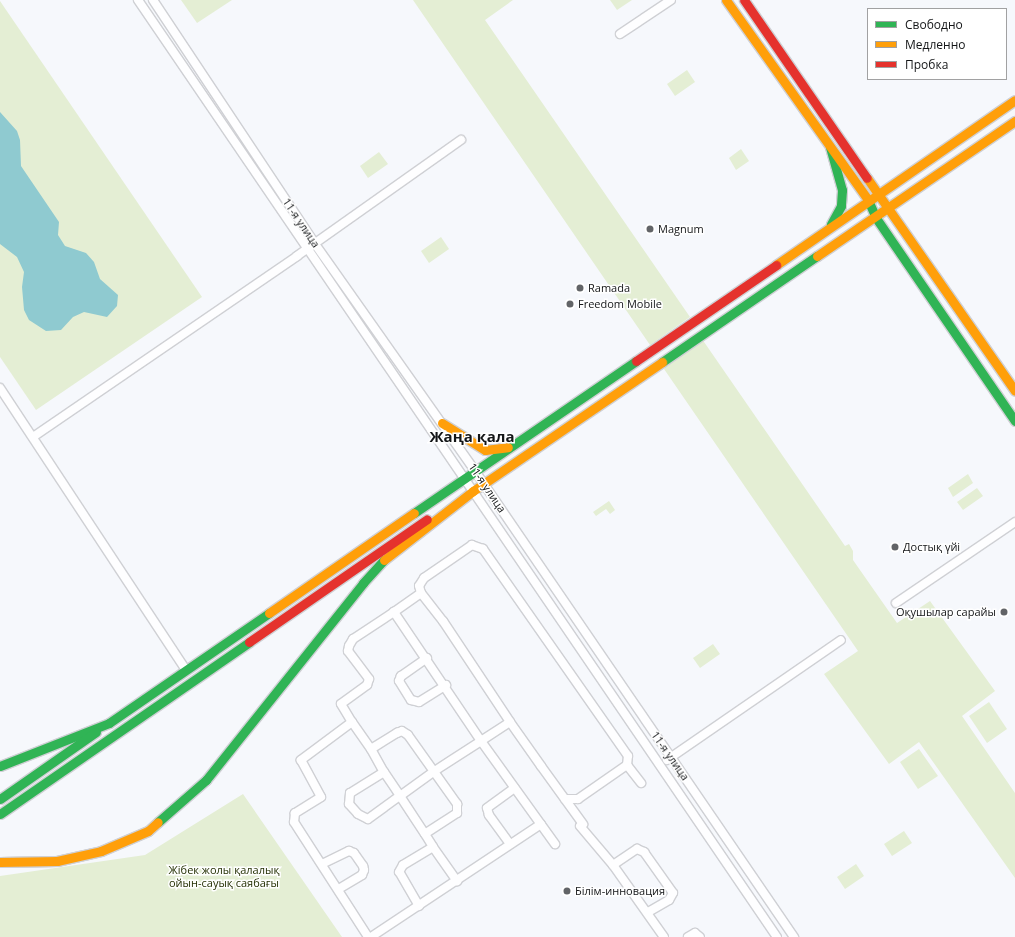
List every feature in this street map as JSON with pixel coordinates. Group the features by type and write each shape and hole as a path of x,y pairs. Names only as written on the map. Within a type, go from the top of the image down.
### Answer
{"main road":[{"path":"726,0 869,201 876,218 1015,421"},
{"path":"744,0 880,193 1015,391"},
{"path":"0,799 1015,100"},
{"path":"0,862 56,861 101,851 148,831 206,780 363,583 387,557 473,491 484,485 876,218 1015,121"},
{"path":"826,231 842,206 842,190 830,147"},
{"path":"442,423 484,450 497,450 512,446"},
{"path":"0,814 420,524 465,497"},
{"path":"0,766 109,723"}],"street":[{"name":"11-я улица","path":"138,0 463,479 473,491 661,764 777,937"},
{"name":"11-я улица","path":"153,0 315,244 442,423 794,937"},
{"path":"620,34 671,0"},
{"path":"33,437 315,244 461,140"},
{"path":"0,388 186,670"},
{"path":"896,603 1015,522"},
{"path":"641,783 627,765 628,756 483,549 472,545 424,578 419,586 421,592 565,799 581,825 648,912 664,937"},
{"path":"421,592 353,639 348,646 348,651 369,679 367,685 341,704 433,847 457,881"},
{"path":"394,612 446,685 481,741 555,844"},
{"path":"661,764 841,640"},
{"path":"427,658 401,676 399,681 411,700 419,702 446,685"},
{"path":"352,722 301,760 321,798 295,813 294,822 339,889 368,937"},
{"path":"384,772 350,794 349,804 358,814 368,819 433,772 510,722"},
{"path":"371,749 402,731 408,735 459,809 457,813 425,834"},
{"path":"565,799 578,799 627,765"},
{"path":"510,844 489,815 487,808 515,788"},
{"path":"371,937 541,824"},
{"path":"419,906 399,872 403,865 433,847"},
{"path":"613,865 637,848 648,858 672,892 669,900 648,912"},
{"path":"322,864 349,851 354,853 363,866 364,870 362,874 339,889"},
{"path":"688,937 695,933 700,937"}],"green space":[{"path":"181,0 232,0 197,23"},
{"path":"413,0 513,0 485,20 690,317 650,345"},
{"path":"610,0 632,0 617,10"},
{"path":"0,1 202,297 36,410 0,357"},
{"path":"687,70 695,82 675,96 667,84"},
{"path":"741,149 749,161 736,170 729,158"},
{"path":"379,152 388,164 368,178 360,166"},
{"path":"441,237 449,249 429,263 421,251"},
{"path":"702,339 845,546 849,544 853,551 853,560 897,623 930,601 995,691 962,716 1015,793 1015,878 919,742 889,764 824,674 858,651 664,369"},
{"path":"968,474 973,483 953,497 948,488"},
{"path":"977,488 983,496 963,510 957,502"},
{"path":"609,501 615,510 610,514 606,509 596,516 593,512"},
{"path":"713,644 720,654 700,668 693,658"},
{"path":"989,702 1007,729 987,743 969,716"},
{"path":"919,749 938,776 918,789 900,762"},
{"name":"Жібек жолы қалалық ойын-сауық саябағы","path":"243,794 342,937 0,937 0,876 145,855"},
{"path":"904,831 912,843 892,856 884,844"},
{"path":"856,864 864,876 845,889 837,877"}],"water":[{"path":"0,112 17,131 20,140 21,166 59,222 58,235 65,246 86,253 94,262 100,279 118,295 117,306 107,317 84,312 73,317 61,330 46,331 29,320 24,310 22,287 24,272 17,257 0,244"}],"traffic: fast":[{"path":"830,147 842,190 841,206 831,224"},
{"path":"868,200 876,218 1015,421"},
{"path":"662,362 817,256"},
{"path":"414,513 636,361"},
{"path":"158,822 206,780 363,583 384,560"},
{"path":"0,766 109,723 269,613"},
{"path":"0,814 249,642"},
{"path":"0,799 96,732"}],"traffic: slow":[{"path":"726,0 868,200"},
{"path":"776,265 1015,100"},
{"path":"817,256 1015,121"},
{"path":"867,178 1015,391"},
{"path":"384,560 473,491 662,362"},
{"path":"442,423 485,450 508,447"},
{"path":"269,613 414,513"},
{"path":"0,862 57,861 101,851 148,831 158,822"}],"traffic: jam":[{"path":"744,0 867,178"},
{"path":"636,361 776,265"},
{"path":"249,642 427,519"}],"place":[{"name":"Magnum","path":"650,229"},
{"name":"Ramada","path":"580,288"},
{"name":"Freedom Mobile","path":"570,304"},
{"name":"Достық үйі","path":"895,547"},
{"name":"Оқушылар сарайы","path":"1004,612"},
{"name":"Білім-инновация","path":"567,891"}],"district":[{"name":"Жаңа қала","path":"472,437"}]}
